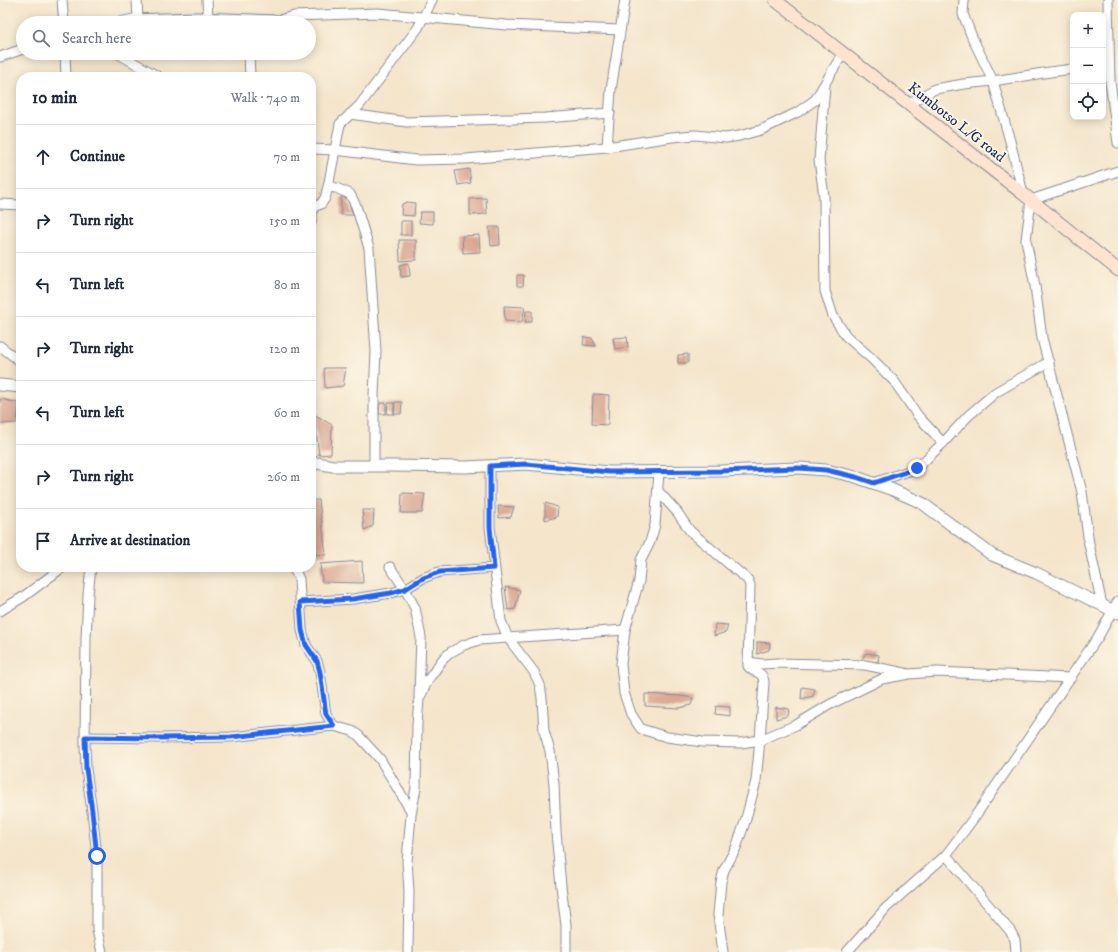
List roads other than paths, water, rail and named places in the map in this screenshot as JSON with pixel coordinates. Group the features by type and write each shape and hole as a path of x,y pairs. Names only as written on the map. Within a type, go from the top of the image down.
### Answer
{"main road":[{"name":"Kumbotso L/G road","path":"775,0 1118,270"}],"street":[{"path":"62,0 63,16"},
{"path":"137,0 138,16"},
{"path":"207,0 208,16"},
{"path":"316,206 321,204 325,198 340,124 359,106 418,28 432,0"},
{"path":"607,147 611,90 625,0"},
{"path":"964,0 963,14 993,81 1027,197 1026,240 1035,286 1042,338 1082,492 1089,544 1102,605"},
{"path":"1108,0 1106,66 1110,82 1118,143"},
{"path":"294,16 378,13 506,25 620,30"},
{"path":"0,57 16,52"},
{"path":"316,149 335,150 416,160 466,159 607,147 695,135 726,138 761,130 798,112 814,100 843,53"},
{"path":"65,60 66,72"},
{"path":"129,60 150,72"},
{"path":"249,60 250,72"},
{"path":"908,104 935,89 1070,69"},
{"path":"825,83 819,160 824,196 825,291 829,304 833,316 846,336 894,381 918,416 943,443"},
{"path":"350,114 407,122 546,118 610,113"},
{"path":"1027,197 1118,171"},
{"path":"328,187 336,188 350,194 356,206 369,248 376,351 374,395 374,466"},
{"path":"0,204 16,205"},
{"path":"0,346 16,358"},
{"path":"874,483 917,468 968,416 996,392 1048,362"},
{"path":"0,385 16,387"},
{"path":"316,463 333,466 465,468 526,464 609,472 720,471 799,468 826,470 874,483 922,503 992,554 1036,573 1102,605 1116,608 1071,678 976,815 946,855 886,908 847,952"},
{"path":"490,466 490,527 501,621 508,638 534,672 540,685 544,731 550,751 554,784 556,832 566,925 566,952"},
{"path":"659,472 655,525 650,542 641,560 639,581 626,630 621,664 624,693 631,714 641,729 667,737 703,742 741,743 760,740 796,725 829,705 882,679 909,674 936,672 1071,678"},
{"path":"658,492 677,512 690,530 748,580 750,586 748,666 749,669 760,673 763,676 764,682 756,781 736,848 724,870 721,882 718,915 723,952"},
{"path":"390,567 416,608 421,637 416,788 407,861 409,891 408,952"},
{"path":"300,602 353,599 391,593 405,589 423,578 440,572 494,568"},
{"path":"0,611 23,597 56,572"},
{"path":"90,572 86,638 85,737 86,769 97,856 97,930 102,952"},
{"path":"295,572 298,579 302,630 306,645 317,661 326,714 334,726"},
{"path":"419,699 428,680 443,659 451,652 464,645 479,640 626,630"},
{"path":"748,662 762,664 865,665 909,674"},
{"path":"85,737 231,737 334,726 358,735 380,759 412,811"},
{"path":"946,855 1011,932 1015,940 1016,952"}]}
